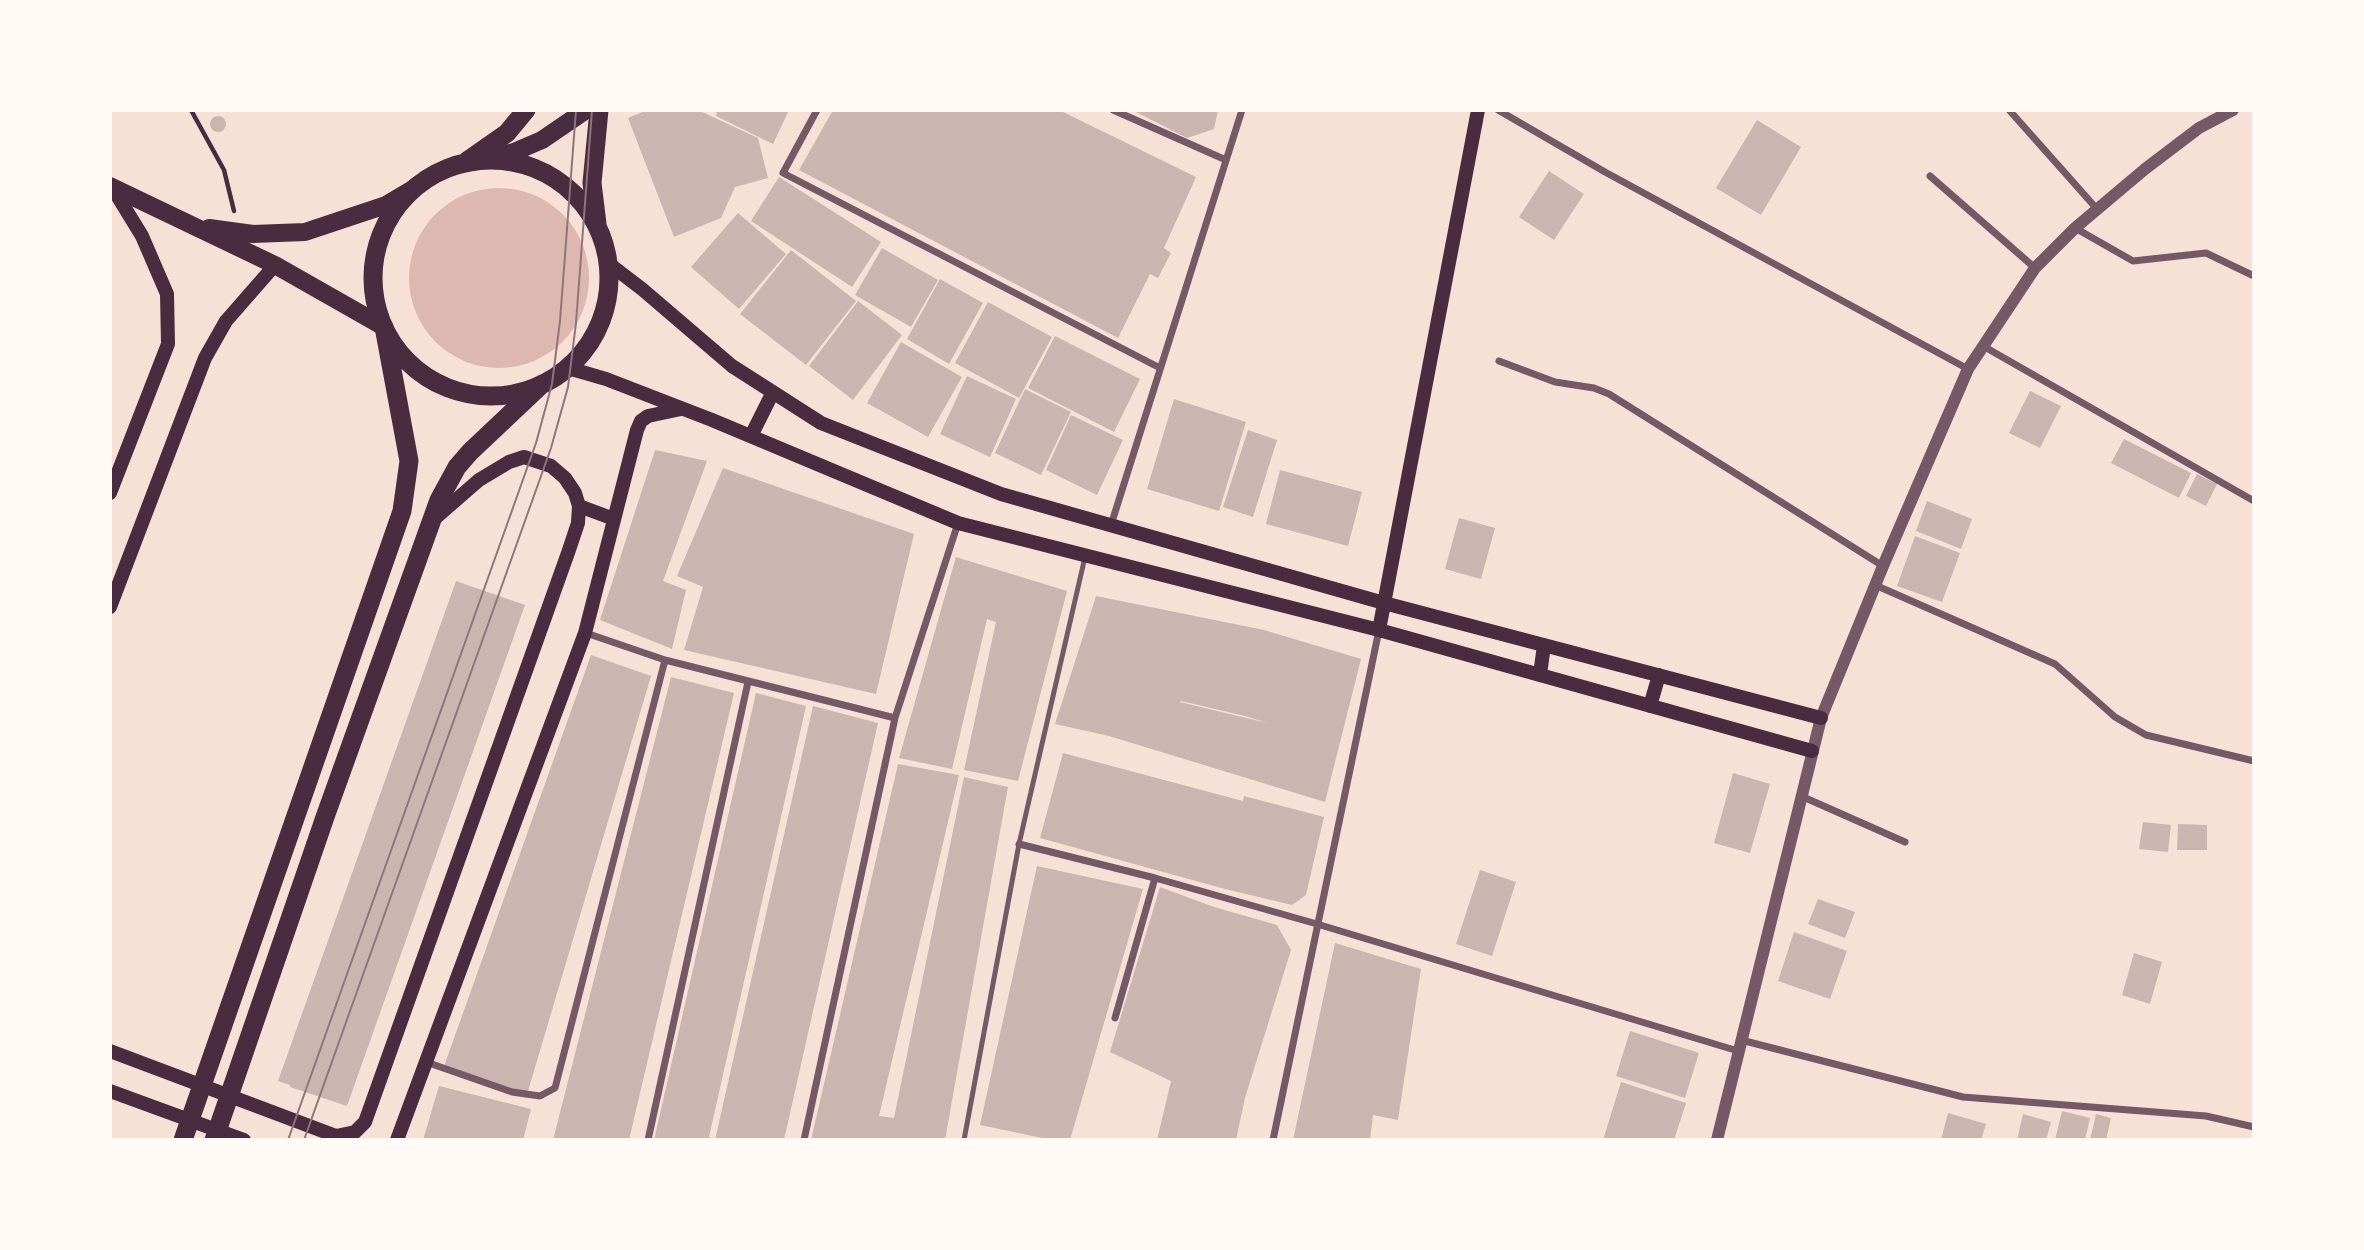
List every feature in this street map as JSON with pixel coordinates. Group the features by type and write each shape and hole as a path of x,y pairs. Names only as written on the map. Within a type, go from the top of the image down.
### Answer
{"highway":[{"path":"463,164 507,133 526,110"},
{"path":"214,1140 429,523 457,467 542,384 568,368 593,338 608,303 611,283 597,226 592,183 599,110"},
{"path":"183,1140 402,511 409,461 372,271 381,236 400,203 413,190 437,174 479,160 510,161 541,171 568,188 597,226"},
{"path":"384,327 401,354 424,374 452,389 482,396 513,394 542,384"}],"main road":[{"path":"463,164 514,152 542,140 586,110"},
{"path":"1379,630 1478,110"},
{"path":"111,187 275,265 384,327"},
{"path":"110,494 168,344 167,294 142,236 111,187"},
{"path":"195,227 253,234 305,232 386,205 413,190"},
{"path":"608,263 732,366 821,423 1001,494 1384,603 1821,718"},
{"path":"110,607 205,358 226,321 275,265"},
{"path":"568,368 606,379 682,408 958,523 1379,630 1812,751"},
{"path":"751,436 773,392"},
{"path":"397,1140 585,633 641,421 660,411 682,408"},
{"path":"110,1051 336,1136 355,1132 365,1122 569,550 578,523 579,506 575,493 565,478 551,466 524,457 509,462 479,480 429,523"},
{"path":"579,506 614,519"},
{"path":"1540,675 1544,645"},
{"path":"1650,706 1659,675"},
{"path":"110,1091 244,1140"}],"street":[{"path":"817,110 783,173 1160,368"},
{"path":"1113,110 1226,160"},
{"path":"1111,525 1242,110"},
{"path":"1498,110 1605,172 1968,369"},
{"path":"1717,1140 1821,718 1968,369 2035,268 2075,228 2199,128 2233,110"},
{"path":"2010,111 2097,209"},
{"path":"1930,176 2035,268"},
{"path":"2075,228 2133,261 2206,253 2254,276"},
{"path":"1982,346 2254,500"},
{"path":"1499,360 1555,382 1594,388 1609,394 1883,566"},
{"path":"804,1140 895,718 958,523"},
{"path":"1875,585 2055,664 2115,717 2146,735 2254,761"},
{"path":"1273,1140 1379,630"},
{"path":"585,633 665,660 895,718"},
{"path":"426,1062 512,1091 540,1096 555,1088 665,660"},
{"path":"648,1140 748,682"},
{"path":"1800,796 1905,842"},
{"path":"1019,844 1155,878 1740,1046 1963,1097 2206,1116 2254,1127"},
{"path":"1115,1018 1155,878"}],"lane":[{"path":"964,1140 1019,844 1085,556"}],"path":[{"path":"191,110 224,170 234,209 231,231"}],"shaded area":[{"path":"499,188 533,195 563,214 582,244 589,278 582,312 563,342 533,361 499,368 465,361 435,342 416,312 409,278 416,244 435,214 465,195"}],"building":[{"path":"647,110 698,110 758,138 768,178 735,187 721,218 674,237 628,118"},
{"path":"711,110 789,110 773,144 716,116 717,113"},
{"path":"833,110 1059,110 1196,177 1164,248 1171,253 1158,278 1150,274 1118,338 799,170"},
{"path":"1132,110 1218,110 1214,129 1187,138"},
{"path":"218,116 226,124 218,132 210,124"},
{"path":"1757,120 1801,147 1761,215 1716,188"},
{"path":"1549,171 1584,194 1554,240 1519,217"},
{"path":"779,177 881,242 852,287 751,221"},
{"path":"738,213 786,254 739,309 691,267"},
{"path":"882,248 938,280 911,327 855,295"},
{"path":"791,250 856,301 806,365 740,314"},
{"path":"940,279 983,303 949,364 907,339"},
{"path":"858,301 902,335 853,400 809,366"},
{"path":"988,302 1052,337 1019,398 955,363"},
{"path":"1055,336 1140,379 1114,432 1028,388"},
{"path":"901,342 962,377 928,437 867,403"},
{"path":"967,376 1016,399 990,457 940,434"},
{"path":"1025,389 1071,412 1041,475 995,453"},
{"path":"2030,391 2061,406 2040,448 2009,433"},
{"path":"1174,399 1246,422 1219,511 1147,489"},
{"path":"1071,415 1123,440 1097,495 1046,470"},
{"path":"1248,430 1277,440 1253,517 1223,507"},
{"path":"2124,439 2191,473 2179,498 2111,463"},
{"path":"655,450 707,461 663,581 686,590 672,649 600,620"},
{"path":"723,468 914,534 876,694 684,650 703,587 677,576"},
{"path":"1280,470 1362,492 1348,546 1266,524"},
{"path":"2197,474 2217,484 2206,506 2186,496"},
{"path":"1927,501 1972,519 1961,549 1916,531"},
{"path":"1459,518 1495,528 1481,579 1445,569"},
{"path":"1915,536 1960,553 1942,602 1897,586"},
{"path":"956,557 1067,591 1018,781 964,770 996,622 987,619 952,769 899,758"},
{"path":"456,581 525,605 347,1106 278,1081"},
{"path":"1096,596 1264,630 1361,659 1325,802 1109,736 1055,724","holes":["1181,701 1267,723 1180,702"]},
{"path":"591,655 651,676 526,1098 443,1069"},
{"path":"671,677 734,693 629,1140 553,1140"},
{"path":"756,693 806,706 709,1137 715,1140 654,1140"},
{"path":"813,706 878,723 784,1140 715,1140"},
{"path":"1063,753 1243,801 1244,796 1324,817 1306,895 1292,905 1040,838"},
{"path":"898,764 959,775 879,1116 894,1118 964,777 1008,787 945,1140 811,1140"},
{"path":"1733,773 1770,784 1750,853 1714,843"},
{"path":"2143,822 2171,825 2168,852 2139,849"},
{"path":"2178,824 2207,825 2207,850 2177,850"},
{"path":"1037,866 1143,889 1070,1140 1052,1140 980,1125"},
{"path":"1480,870 1516,882 1492,956 1456,944"},
{"path":"1160,887 1214,907 1277,925 1291,950 1245,1098 1236,1140 1157,1140 1171,1081 1110,1052"},
{"path":"1818,899 1855,912 1845,938 1808,924"},
{"path":"1794,932 1847,951 1830,999 1778,981"},
{"path":"1335,943 1421,969 1398,1120 1373,1115 1370,1140 1293,1140"},
{"path":"2134,953 2162,962 2150,1004 2122,995"},
{"path":"1630,1031 1699,1053 1685,1098 1616,1076"},
{"path":"1621,1082 1686,1103 1674,1140 1603,1140"},
{"path":"439,1086 531,1109 523,1140 423,1140"},
{"path":"2062,1111 2090,1118 2085,1140 2055,1140"},
{"path":"1948,1113 1986,1124 1981,1140 1941,1140"},
{"path":"2023,1114 2051,1122 2046,1140 2017,1140"},
{"path":"2096,1114 2111,1118 2106,1140 2090,1140"}],"tram line":[{"path":"288,1140 536,443 552,384 560,321 576,110"},
{"path":"304,1140 551,448 568,387 576,323 592,110"}]}
